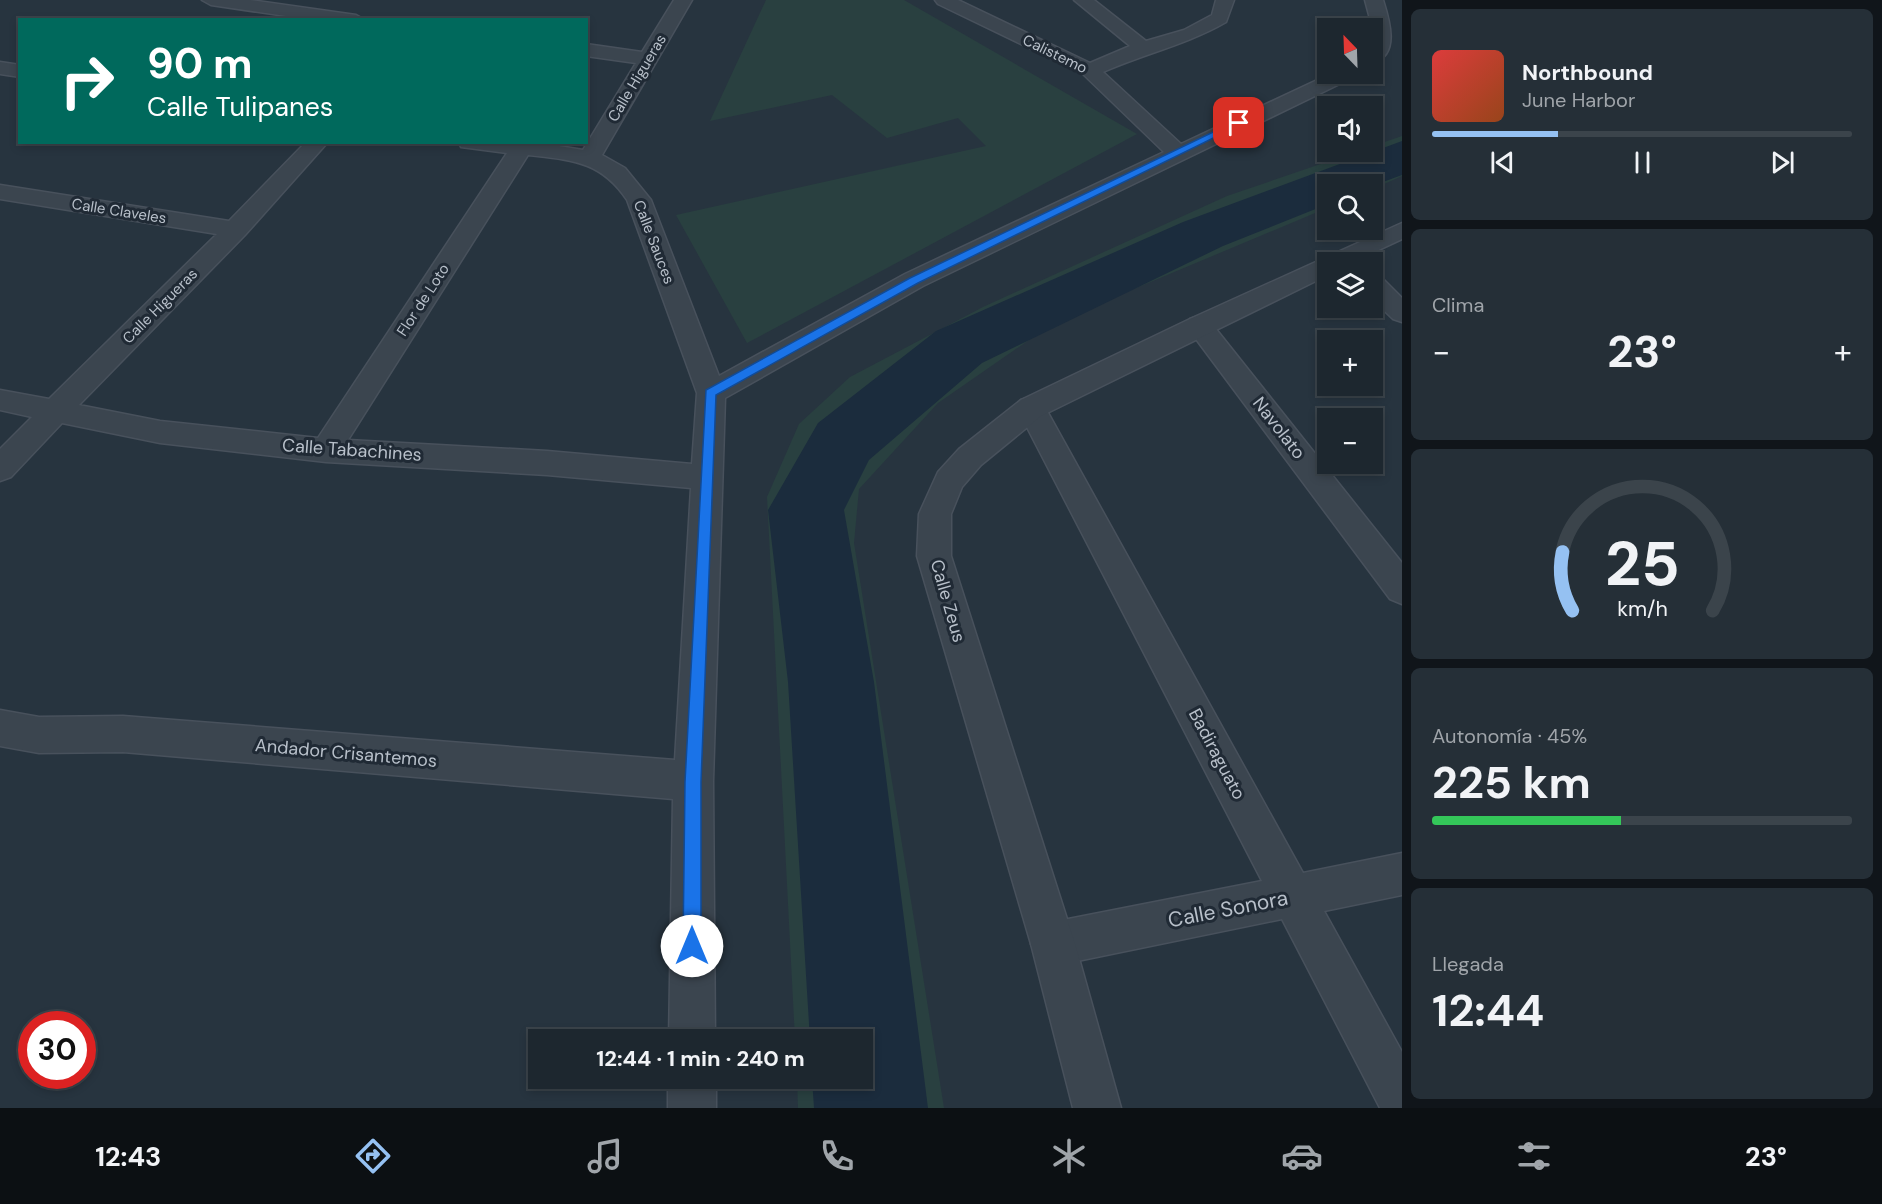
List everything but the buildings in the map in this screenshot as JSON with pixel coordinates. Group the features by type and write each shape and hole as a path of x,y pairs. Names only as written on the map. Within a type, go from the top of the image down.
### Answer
{"street":[{"path":"211,0 342,18"},
{"name":"Calle Higueras","path":"590,156 683,0"},
{"name":"Calistemo","path":"944,0 1090,70 1178,153"},
{"path":"1083,0 1125,31 1142,48"},
{"path":"1090,70 1142,48 1207,27 1220,18 1225,0"},
{"path":"1374,0 1379,18"},
{"path":"588,50 649,59"},
{"path":"0,68 18,71"},
{"path":"692,1029 693,782 711,393 914,280 1324,84"},
{"name":"Calle Higueras","path":"0,468 53,412 237,230 316,144"},
{"name":"Calle Sauces","path":"482,144 590,156 609,166 624,179 639,200 711,393"},
{"name":"Flor de Loto","path":"326,450 520,150"},
{"name":"Calle Claveles","path":"0,192 237,230"},
{"name":"Calle Zeus","path":"1359,252 1402,230"},
{"name":"Calle Zeus","path":"1097,1108 1053,944 934,556 935,514 949,481 970,457 1032,408 1199,325 1317,272"},
{"path":"1383,294 1402,313"},
{"name":"Navolato","path":"1199,325 1402,589"},
{"name":"Calle Tabachines","path":"0,400 160,432 326,450 547,463 708,477"},
{"name":"Badiraguato","path":"1032,408 1402,1100"},
{"name":"Andador Crisantemos","path":"0,728 39,735 123,734 693,782"},
{"name":"Calle Sonora","path":"1053,944 1402,874"},
{"path":"692,1089 692,1108"}],"green space":[{"path":"766,0 904,0 1137,134 747,343 676,215 986,146 958,118 887,138 832,95 710,121"},
{"path":"1402,136 1402,176 1383,185 1383,174 1317,174 1317,212 1055,322 938,403 859,489 854,543 944,1108 798,1108 797,1089 873,1089 873,1029 794,1029 767,497 799,424 850,377 983,307 1227,196 1327,162 1383,162 1383,143"}],"waterway":[{"path":"1357,174 1402,157"},
{"path":"871,1108 831,682 806,510 843,442 959,347 1203,234 1317,189"}],"route":[{"path":"692,946 693,782 711,393 914,280 1239,123"}]}
